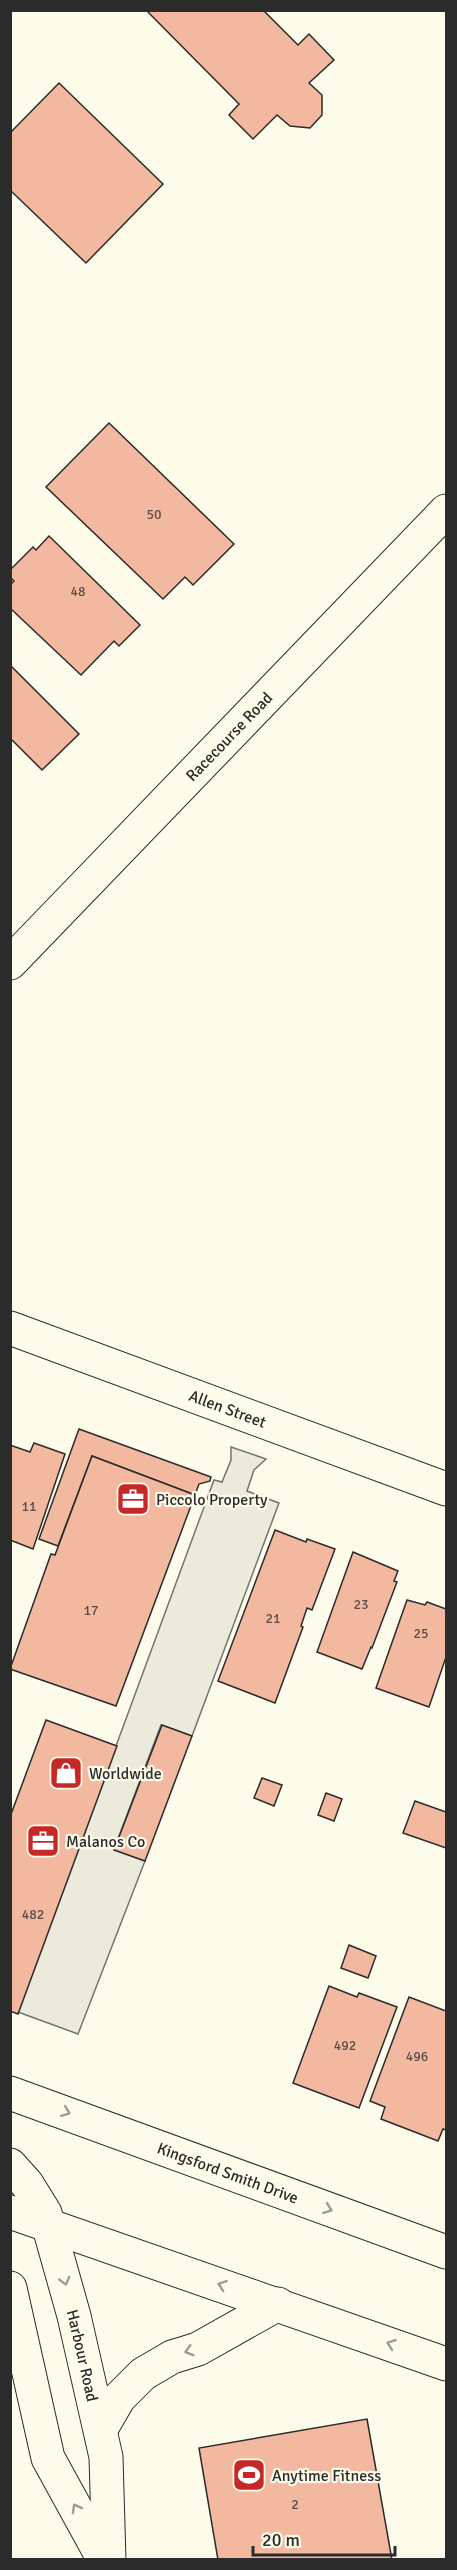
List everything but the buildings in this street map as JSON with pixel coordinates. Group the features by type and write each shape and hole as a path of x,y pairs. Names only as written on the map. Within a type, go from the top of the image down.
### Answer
{"main road":[{"name":"Racecourse Road","path":"10,963 447,511"},
{"name":"Allen Street","path":"10,1328 447,1489"},
{"name":"Kingsford Smith Drive","path":"10,2093 447,2252"},
{"name":"Harbour Road","path":"10,2165 41,2205 49,2224 101,2429 106,2457 109,2559"},
{"path":"10,2212 447,2364"},
{"path":"10,2288 48,2458 104,2559"},
{"path":"101,2429 119,2398 143,2374 172,2357 198,2349 278,2304"}],"shaded area":[{"path":"231,1447 266,1459 254,1470 247,1491 279,1503 192,1736 161,1725 114,1849 145,1861 78,2034 18,2012 214,1480 222,1482 231,1460"}],"place":[{"name":"Piccolo Property","path":"133,1499"},
{"name":"Worldwide","path":"66,1773"},
{"name":"Malanos Co","path":"43,1841"},
{"name":"Anytime Fitness","path":"249,2475"}]}
